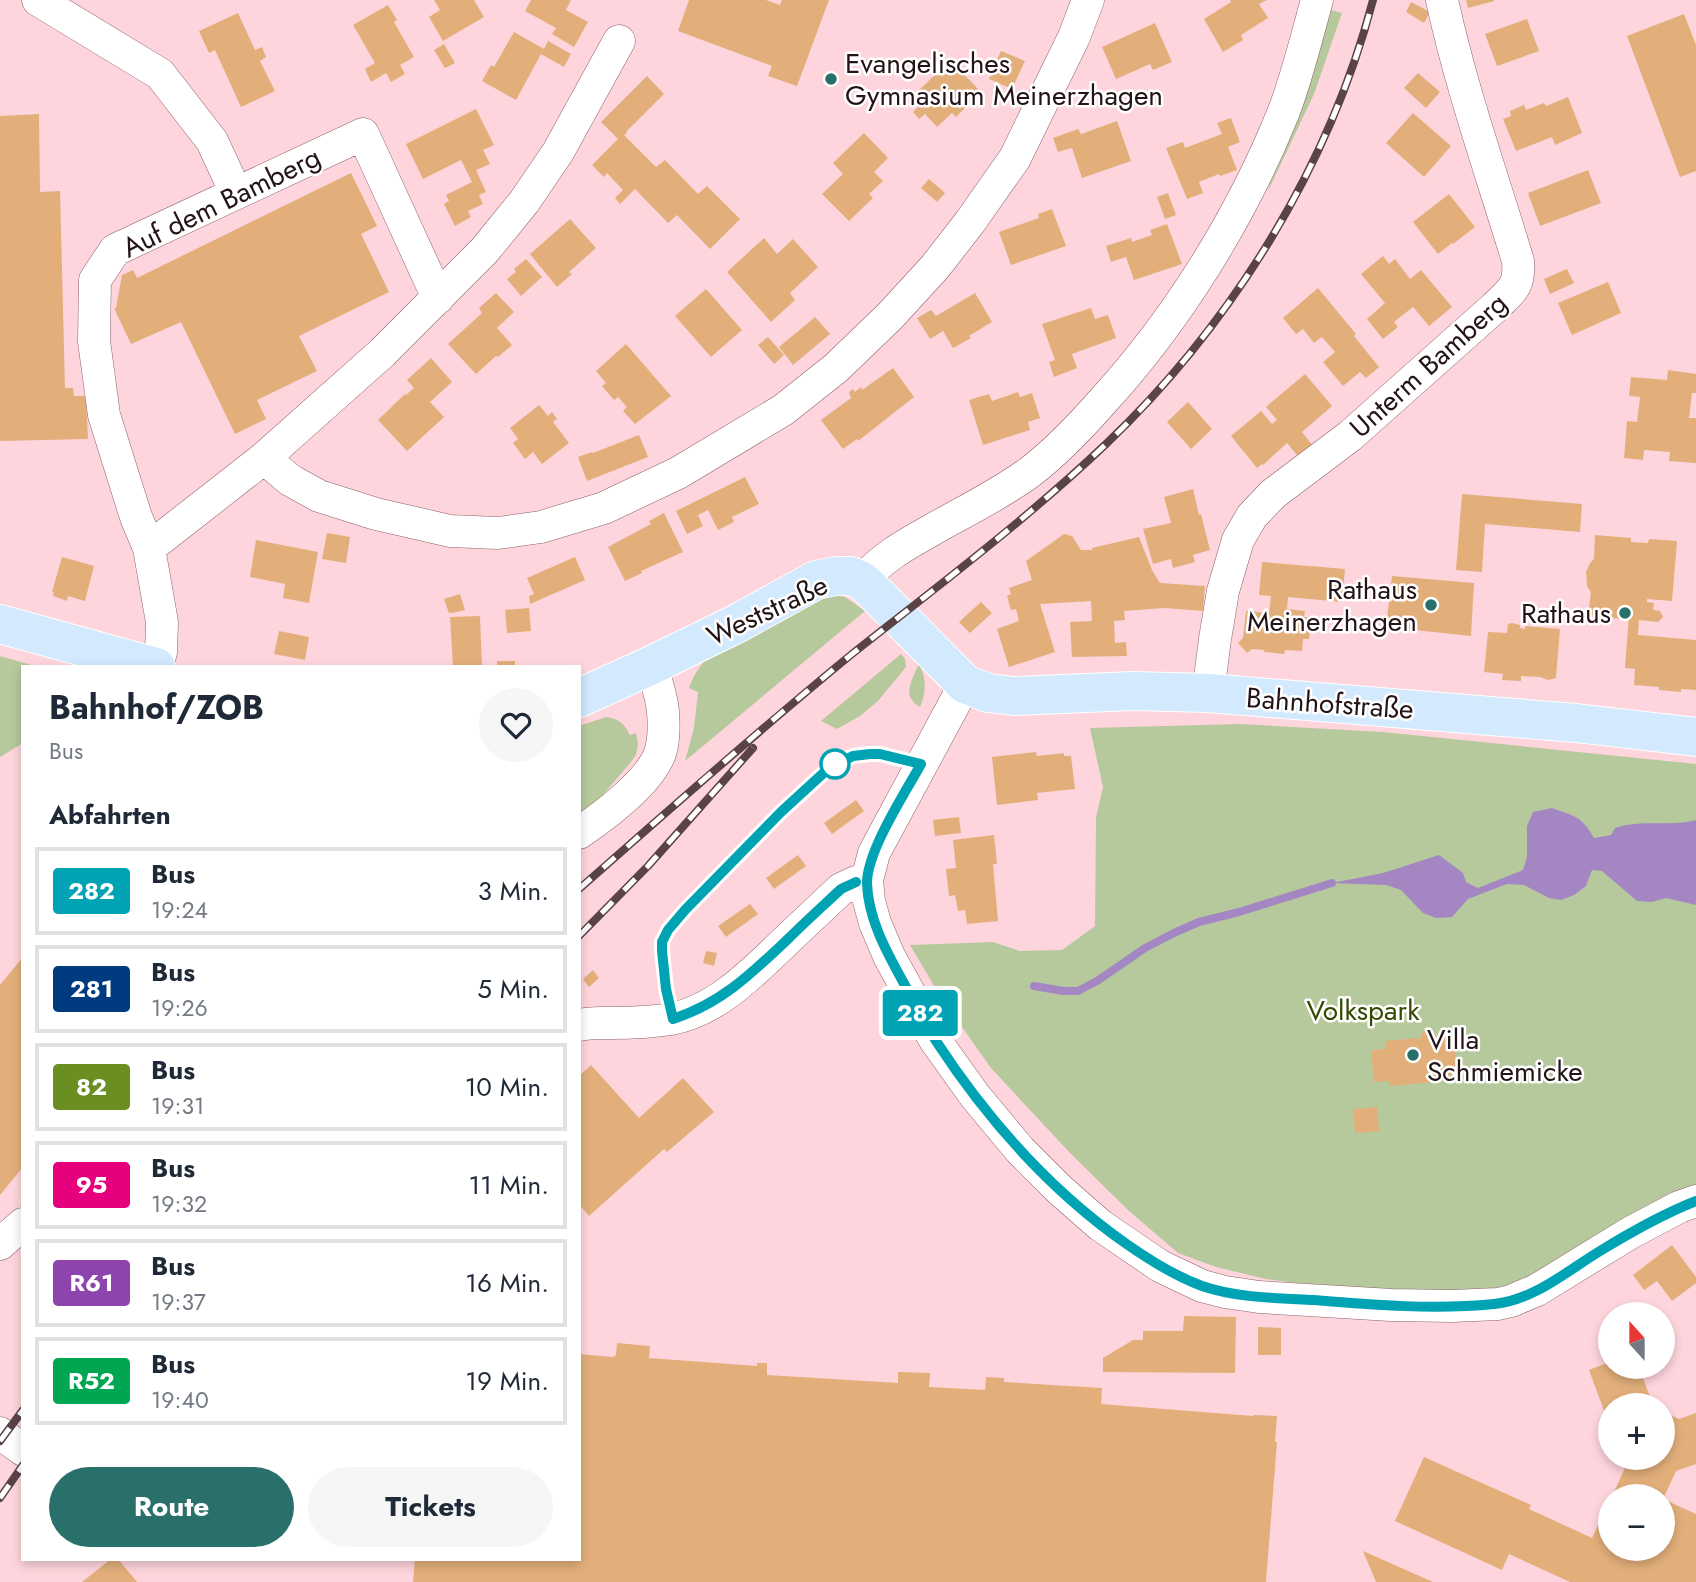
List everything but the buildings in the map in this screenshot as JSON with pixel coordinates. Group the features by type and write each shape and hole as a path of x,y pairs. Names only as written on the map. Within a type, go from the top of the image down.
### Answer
{"main road":[{"name":"Weststraße","path":"581,697 738,623 816,580 836,576 851,576 862,581 965,684"},
{"path":"0,624 150,665"},
{"name":"Bahnhofstraße","path":"965,684 988,694 1014,696 1133,691 1208,693 1576,723 1696,737"}],"street":[{"path":"38,0 160,74 212,141 236,193"},
{"path":"264,458 290,480 319,496 376,514 450,531 498,533 541,527 604,508 678,473 783,410 836,368 891,316 935,267 1014,158 1074,37 1088,0"},
{"path":"862,581 892,553 1030,471 1077,430 1129,372 1172,315 1217,245 1258,170 1285,109 1317,0"},
{"name":"Unterm Bamberg","path":"1208,693 1223,591 1238,540 1252,516 1273,494 1350,436 1495,307 1511,291 1519,278 1518,261 1464,86 1442,0"},
{"path":"149,548 264,458 382,353 484,251 524,202 558,152 619,41"},
{"name":"Auf dem Bamberg","path":"158,665 161,652 162,622 149,548 136,517 104,415 94,341 95,280 115,250 363,134 438,298"},
{"path":"581,832 619,803 649,773 661,751 663,710 652,665"},
{"path":"965,684 874,853 867,880 869,901 889,956 936,1040 975,1096 1020,1150 1059,1190 1100,1225 1160,1266 1202,1286 1225,1292 1259,1297 1391,1306 1451,1306 1498,1304 1537,1290 1630,1233 1696,1201"},
{"path":"581,1024 593,1021 613,1023 673,1019 693,1012 724,995 752,972 841,889 867,880"},
{"path":"0,1244 21,1226"},
{"path":"0,1433 21,1449"}],"green space":[{"path":"1321,7 1342,13 1314,94 1268,191"},
{"path":"835,595 845,597 865,611 685,761 694,728 698,692 689,688 693,677 714,650 807,601"},
{"path":"901,654 906,667 878,701 860,716 837,729 821,721"},
{"path":"0,656 31,665 21,665 21,744 0,757"},
{"path":"919,663 925,685 920,707 914,703 909,692"},
{"path":"606,717 614,719 626,727 630,735 636,733 638,744 636,755 631,762 601,797 581,813 581,725"},
{"name":"Volkspark","path":"1240,724 1383,732 1696,764 1696,1186 1640,1210 1532,1278 1485,1293 1325,1287 1266,1279 1216,1267 1178,1253 1129,1211 1070,1153 991,1068 940,996 910,945 993,942 1020,951 1062,950 1095,926 1096,817 1103,787 1090,728"}],"shaded area":[{"path":"1552,808 1581,821 1594,838 1611,835 1615,828 1625,825 1696,820 1696,905 1666,898 1652,902 1637,901 1602,871 1592,870 1586,886 1561,900 1549,898 1524,885 1507,884 1468,899 1452,917 1436,918 1423,913 1401,890 1386,885 1332,883 1383,873 1439,855 1463,873 1466,882 1478,888 1523,870 1527,857 1527,826 1533,812"}],"waterway":[{"path":"1034,986 1078,991 1145,948 1199,922 1332,883"}],"railway":[{"path":"581,887 817,683 1045,499 1152,398 1234,296 1302,183 1330,124 1354,62 1373,0"},
{"path":"581,934 648,866 753,748"},
{"path":"0,1441 21,1413"},
{"path":"0,1498 21,1468"}],"bus line":[{"name":"282","path":"856,882 841,889 724,995 708,1005 673,1019 666,989 662,942 668,930 685,910 781,812 829,768 853,756 870,754 921,764 874,853 867,880 875,923 889,956 936,1040 975,1096 1020,1150 1059,1190 1100,1225 1160,1266 1202,1286 1259,1297 1391,1306 1498,1304 1537,1290 1630,1233 1696,1201"}],"place":[{"name":"Evangelisches Gymnasium Meinerzhagen","path":"831,79"},
{"name":"Rathaus Meinerzhagen","path":"1431,605"},
{"name":"Rathaus","path":"1625,613"},
{"name":"Villa Schmiemicke","path":"1413,1055"}]}
